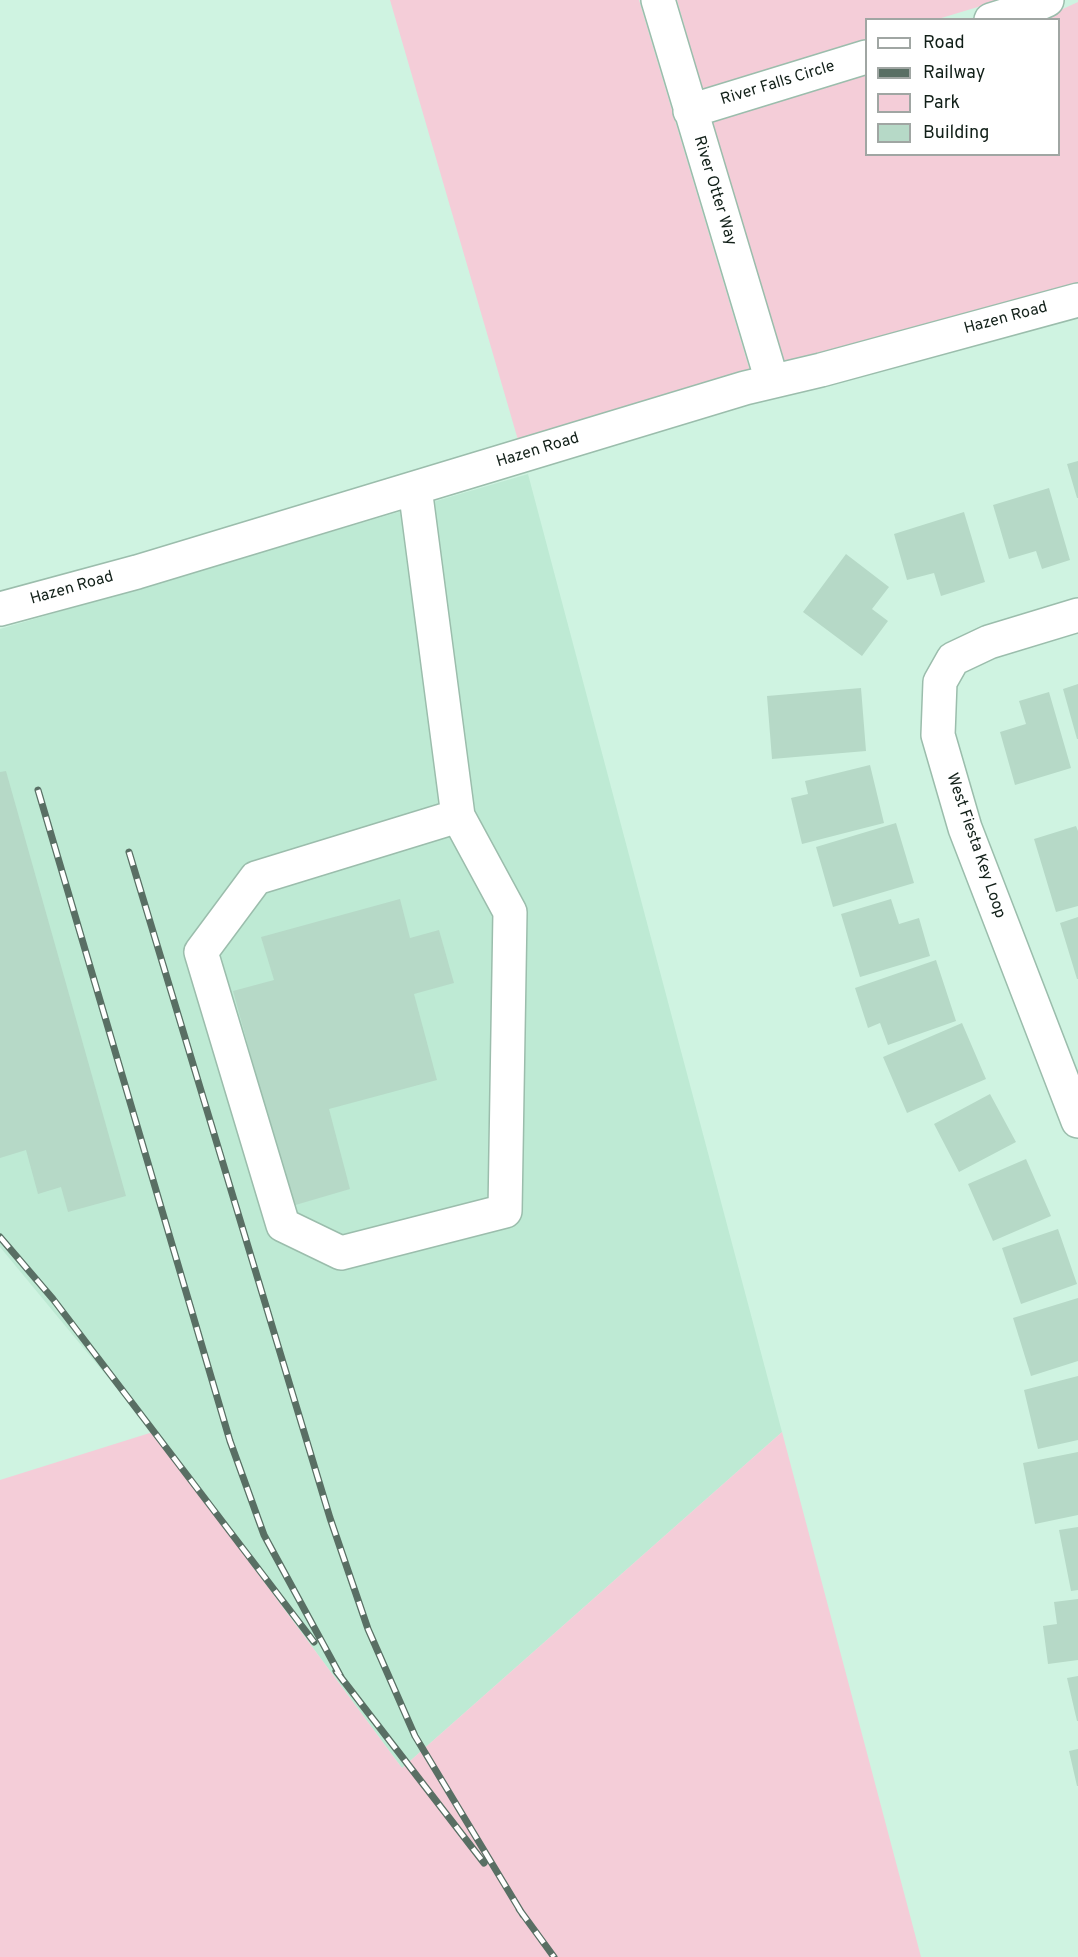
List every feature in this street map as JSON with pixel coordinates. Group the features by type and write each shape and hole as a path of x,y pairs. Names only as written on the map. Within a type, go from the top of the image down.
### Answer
{"street":[{"name":"River Otter Way","path":"658,0 771,381"},
{"path":"997,18 1047,0"},
{"name":"River Falls Circle","path":"690,111 865,58"},
{"name":"Hazen Road","path":"0,609 148,568 771,381 821,370 1078,300"},
{"path":"415,488 459,816 510,912 505,1211 341,1253 283,1225 201,952 256,878 459,816"},
{"name":"West Fiesta Key Loop","path":"1078,615 989,642 953,660 940,682 938,735 965,828 1078,1121"}],"shaded area":[{"path":"528,474 782,1432 402,1768 153,1432 0,1247 0,629"}],"green space":[{"path":"390,0 639,0 750,371 518,440"},
{"path":"677,0 1001,0 941,18 865,18 865,41 703,91"},
{"path":"1078,2 1078,283 784,361 712,121 865,74 865,156 1060,156 1060,18 1043,18"},
{"path":"153,1432 402,1768 782,1432 921,1957 0,1957 0,1480"}],"building":[{"path":"1078,461 1078,498 1077,498 1067,464"},
{"path":"1049,488 1070,560 1042,569 1036,551 1009,559 993,505"},
{"path":"964,512 985,582 941,596 934,573 907,580 894,534"},
{"path":"846,554 889,587 872,609 888,621 862,656 803,612"},
{"path":"1078,684 1078,739 1077,739 1063,689"},
{"path":"861,688 866,751 772,759 767,696"},
{"path":"1049,692 1071,768 1015,785 1000,732 1026,724 1019,701"},
{"path":"870,765 884,823 802,844 791,798 808,794 805,781"},
{"path":"6,771 126,1196 68,1212 61,1187 38,1194 26,1150 0,1158 0,772"},
{"path":"896,823 914,883 833,907 816,847"},
{"path":"1076,826 1078,831 1078,906 1056,912 1034,839"},
{"path":"400,899 410,938 439,930 454,983 414,994 437,1080 329,1109 350,1189 292,1206 233,991 274,980 261,937"},
{"path":"891,899 899,924 919,918 930,956 860,977 841,914"},
{"path":"1078,917 1078,979 1077,979 1060,923"},
{"path":"936,960 956,1021 888,1045 880,1023 868,1028 855,988"},
{"path":"962,1023 986,1079 907,1113 883,1057"},
{"path":"990,1094 1016,1142 959,1172 934,1124"},
{"path":"1026,1159 1051,1216 993,1241 968,1184"},
{"path":"1058,1229 1077,1284 1021,1304 1002,1248"},
{"path":"1078,1298 1078,1361 1031,1376 1013,1318"},
{"path":"1078,1376 1078,1440 1038,1449 1024,1390"},
{"path":"1078,1452 1078,1515 1035,1524 1023,1463"},
{"path":"1078,1527 1078,1590 1071,1591 1059,1530"},
{"path":"1078,1599 1078,1660 1048,1664 1043,1626 1057,1624 1054,1602"},
{"path":"1078,1676 1078,1721 1077,1721 1067,1678"},
{"path":"1078,1749 1078,1786 1077,1786 1069,1751"}],"railway":[{"path":"38,790 230,1441 264,1535 341,1677"},
{"path":"129,852 330,1518 368,1629 415,1736 523,1915"},
{"path":"0,1237 53,1299 314,1642"},
{"path":"336,1671 484,1863"},
{"path":"519,1909 554,1957"}]}
